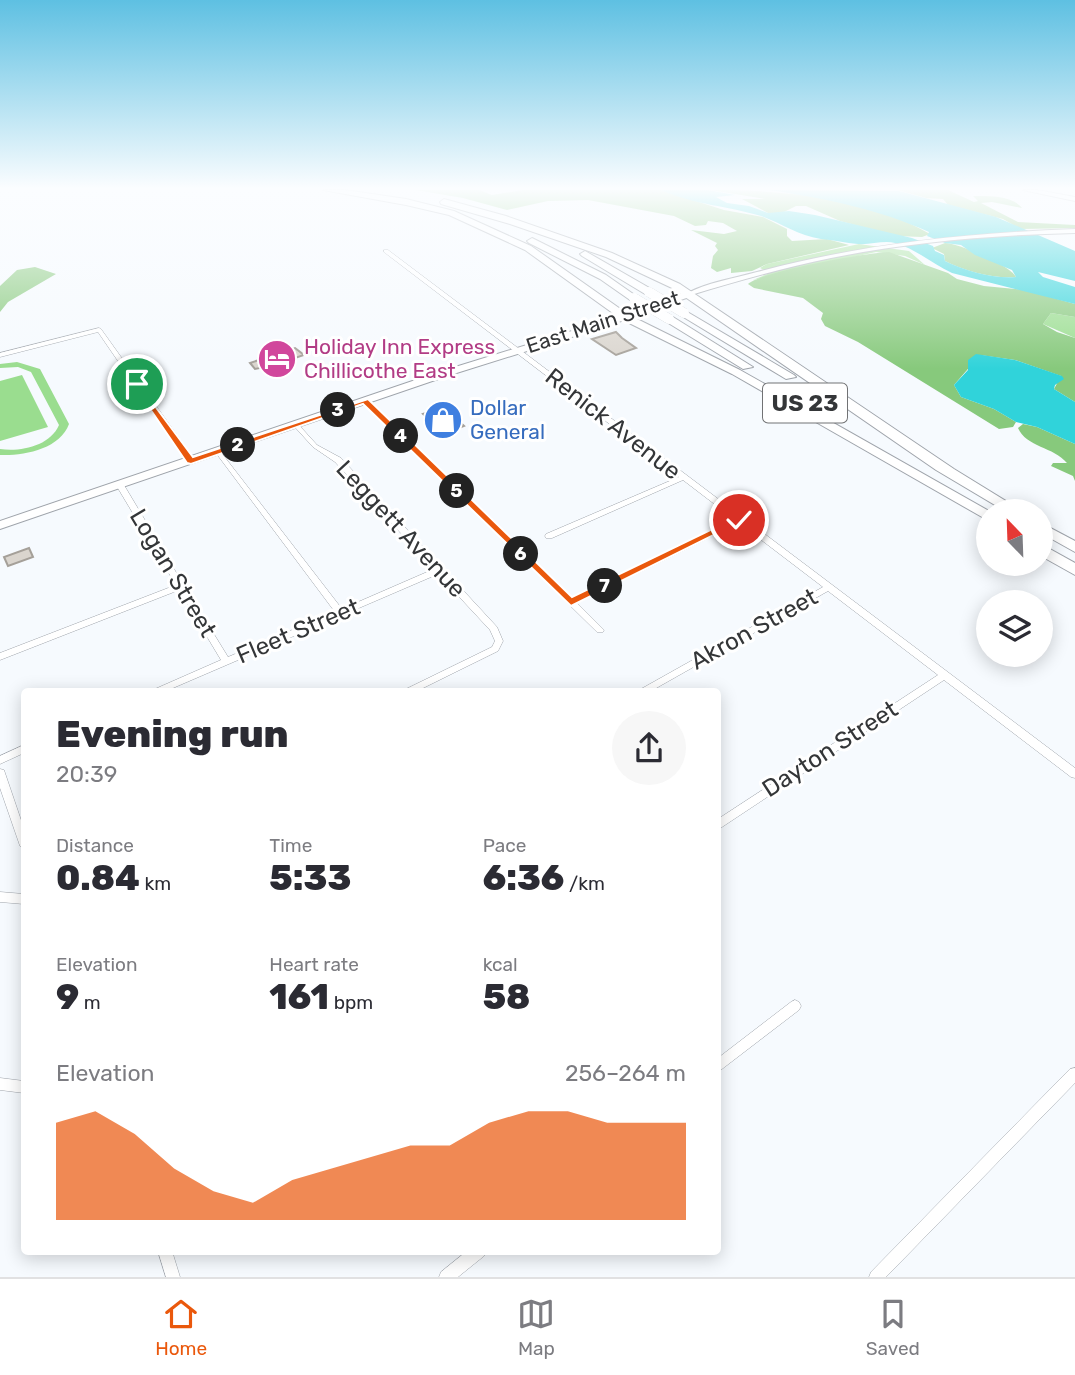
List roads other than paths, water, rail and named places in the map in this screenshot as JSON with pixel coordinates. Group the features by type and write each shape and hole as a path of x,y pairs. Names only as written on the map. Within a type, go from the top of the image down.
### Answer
{"highway":[{"path":"530,250 625,317 736,372 941,488"},
{"name":"US 23","path":"548,250 603,277 976,509"},
{"name":"US 23","path":"575,250 995,499"},
{"path":"594,250 689,294 949,471"},
{"path":"1054,535 1075,547"},
{"path":"1054,557 1075,570"}],"main road":[{"name":"East Main Street","path":"0,525 515,350 625,317 689,294"}],"street":[{"path":"689,294 761,272 863,250"},
{"name":"Renick Avenue","path":"386,251 1075,774"},
{"path":"0,355 99,330 191,461"},
{"path":"365,401 600,630"},
{"name":"Leggett Avenue","path":"296,425 315,446 334,457 494,629 499,641 495,649 415,688"},
{"path":"218,452 340,613"},
{"path":"549,536 682,478"},
{"name":"Logan Street","path":"120,485 226,662"},
{"path":"571,602 739,520"},
{"name":"Fleet Street","path":"166,688 438,571"},
{"path":"0,657 181,586"},
{"name":"Akron Street","path":"649,688 828,587"},
{"name":"Dayton Street","path":"721,822 944,675"},
{"path":"0,760 21,750"},
{"path":"0,773 21,835"},
{"path":"0,897 21,899"},
{"path":"721,1063 795,1006"},
{"path":"876,1277 1075,1074"},
{"path":"0,1084 21,1087"},
{"path":"166,1255 173,1277"},
{"path":"446,1277 474,1255"}],"water":[{"path":"911,250 934,250 944,255 945,261 980,274 1016,277 1012,270 967,250 1072,250 1075,251 1075,281 1038,272 1043,277 1075,287 1075,304 952,273"},
{"path":"976,354 1015,360 1062,376 1064,379 1055,385 1054,389 1075,402 1075,444 1037,427 1016,422 994,409 961,397 954,385 968,370 968,360"}],"place":[{"name":"Holiday Inn Express Chillicothe East","path":"277,359"},
{"name":"Dollar General","path":"443,420"}]}
